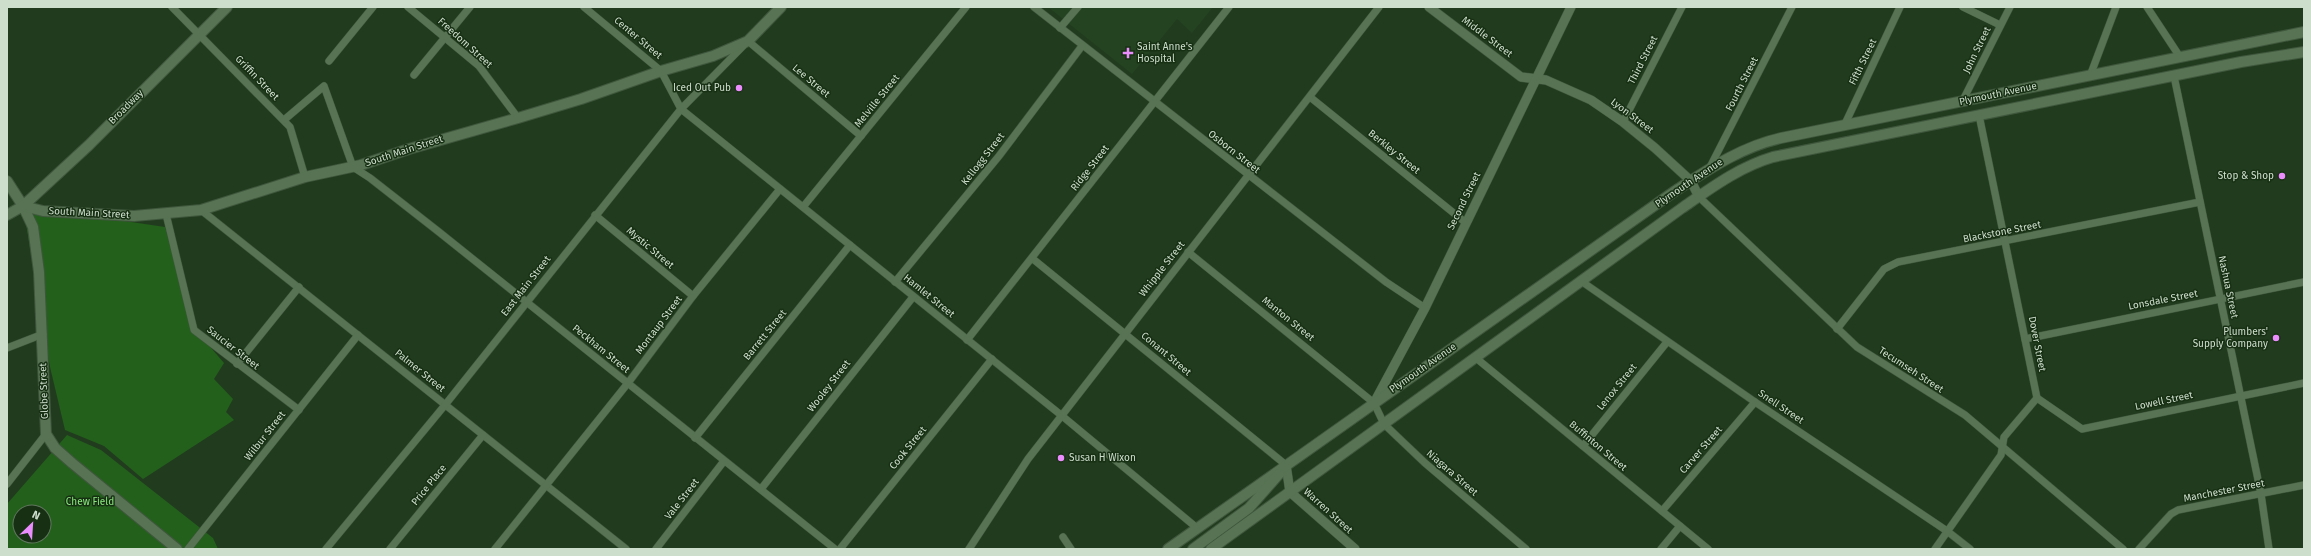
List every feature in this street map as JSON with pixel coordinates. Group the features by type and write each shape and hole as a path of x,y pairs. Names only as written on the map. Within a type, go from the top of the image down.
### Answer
{"main road":[{"name":"Broadway","path":"23,206 89,145 227,7"},
{"name":"South Main Street","path":"23,206 43,211 134,216 201,210 305,177 353,167 518,118 580,99 661,71 713,56 748,41 781,7"},
{"name":"Plymouth Avenue","path":"1168,549 1691,181 1734,154 1760,144 1844,126 2304,32"},
{"name":"Plymouth Avenue","path":"1211,549 1699,196 1735,172 1765,160 2257,59 2304,52"},
{"name":"Globe Street","path":"7,181 23,206 33,227 39,272 43,334 43,389 46,434"},
{"path":"7,215 23,206"},
{"path":"46,434 55,448 72,463 177,549"},
{"path":"1193,549 1249,508 1266,491 1286,465"}],"street":[{"name":"Griffin Street","path":"172,7 290,127 305,177"},
{"path":"330,61 373,7"},
{"name":"Freedom Street","path":"408,7 479,66 518,118"},
{"path":"414,75 470,7"},
{"name":"Center Street","path":"584,7 661,71"},
{"name":"Melville Street","path":"803,207 966,7"},
{"name":"Osborn Street","path":"1034,7 1386,282 1425,308"},
{"path":"1060,28 1078,7"},
{"name":"Ridge Street","path":"967,340 1228,7"},
{"name":"Whipple Street","path":"969,549 1028,459 1061,415 1379,7"},
{"name":"Middle Street","path":"1428,7 1521,77 1534,80"},
{"name":"Second Street","path":"1374,403 1425,308 1570,7"},
{"name":"Third Street","path":"1623,122 1682,7"},
{"name":"Fourth Street","path":"1709,169 1792,7"},
{"name":"Fifth Street","path":"1844,126 1900,7"},
{"path":"1963,7 2000,25"},
{"name":"John Street","path":"1962,102 2010,7"},
{"path":"2090,76 2116,7"},
{"path":"2147,7 2180,57"},
{"name":"East Main Street","path":"326,549 446,405 526,301 681,109 748,41"},
{"name":"Lee Street","path":"748,41 861,136"},
{"name":"Kellogg Street","path":"895,282 999,156 1082,46"},
{"name":"Hamlet Street","path":"661,71 681,109 1061,415 1197,528"},
{"name":"Nashua Street","path":"2174,76 2261,494 2269,549"},
{"name":"Lyon Street","path":"1534,80 1546,80 1591,100 1623,122 1655,148 1691,181 1699,196"},
{"path":"284,120 324,86 353,167"},
{"name":"Berkley Street","path":"1310,97 1466,223"},
{"name":"Dover Street","path":"1979,115 2037,398"},
{"name":"Peckham Street","path":"353,167 370,178 526,301 835,549"},
{"name":"Montaup Street","path":"495,549 628,383 693,296 780,189"},
{"name":"Tecumseh Street","path":"1699,196 1837,329 1865,353 1965,415 2124,549"},
{"name":"Blackstone Street","path":"1837,329 1884,269 1898,262 2200,202"},
{"name":"Palmer Street","path":"201,210 626,549"},
{"name":"Saucier Street","path":"166,214 194,330 299,410"},
{"name":"Mystic Street","path":"595,215 693,296"},
{"name":"Barrett Street","path":"695,438 850,245"},
{"name":"Manton Street","path":"1188,252 1374,403"},
{"name":"Conant Street","path":"1032,259 1126,332 1286,465"},
{"name":"Snell Street","path":"1582,281 1667,342 1947,531 1970,549"},
{"name":"Lonsdale Street","path":"2025,339 2304,282"},
{"path":"237,364 299,287"},
{"name":"Wooley Street","path":"761,489 913,297"},
{"path":"7,348 43,334"},
{"name":"Wilbur Street","path":"188,549 358,335"},
{"name":"Lenox Street","path":"1583,446 1667,342"},
{"name":"Buffinton Street","path":"1476,358 1708,549"},
{"name":"Cook Street","path":"840,549 992,359"},
{"name":"Lowell Street","path":"2037,398 2082,429 2304,383"},
{"path":"1935,549 2001,455 2004,437 2037,398"},
{"name":"Carver Street","path":"1662,511 1755,402"},
{"name":"Niagara Street","path":"1374,403 1384,424 1443,480 1526,549"},
{"path":"7,484 46,434"},
{"name":"Price Place","path":"390,549 483,435"},
{"name":"Vale Street","path":"656,549 724,461"},
{"name":"Warren Street","path":"1286,465 1290,492 1354,549"},
{"name":"Manchester Street","path":"2140,549 2171,514 2178,510 2304,485"},
{"path":"1661,549 1680,526"},
{"path":"1063,538 1071,549"}],"shaded area":[{"name":"Saint Anne's Hospital","path":"1048,7 1213,7 1192,33 1177,19 1132,74"}],"green space":[{"path":"23,206 165,227 194,328 224,363 214,379 233,399 226,412 234,420 143,479 104,446 65,430 50,367"},
{"name":"Chew Field","path":"67,435 101,450 213,538 218,549 7,549 7,504"}],"place":[{"name":"Saint Anne's Hospital","path":"1128,53"},
{"name":"Iced Out Pub","path":"739,88"},
{"name":"Stop & Shop","path":"2282,176"},
{"name":"Plumbers' Supply Company","path":"2276,338"},
{"name":"Susan H Wixon","path":"1061,458"}]}
